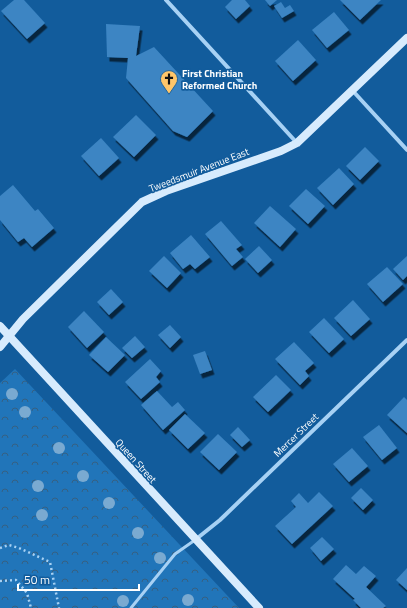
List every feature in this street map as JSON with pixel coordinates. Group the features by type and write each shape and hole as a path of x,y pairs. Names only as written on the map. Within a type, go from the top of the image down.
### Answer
{"street":[{"path":"166,0 297,143"},
{"name":"Tweedsmuir Avenue East","path":"0,347 23,319 142,202 166,191 281,151 297,143 407,38"},
{"path":"352,90 407,150"},
{"name":"Queen Street","path":"0,326 258,608"},
{"name":"Mercer Street","path":"195,540 220,520 407,340"}],"lane":[{"path":"131,608 175,554 195,540"}],"path":[{"path":"0,548 9,545 50,562 59,608"},
{"path":"0,581 16,580 27,593 31,608"}],"green space":[{"path":"15,369 239,608 0,608 0,383"}],"building":[{"path":"14,0 24,0 45,23 27,39 1,11"},
{"path":"232,0 245,0 250,6 236,19 225,7"},
{"path":"265,0 277,0 270,6"},
{"path":"340,0 381,0 360,20"},
{"path":"281,2 285,8 290,5 294,11 282,18 274,6"},
{"path":"334,12 349,30 327,48 312,30"},
{"name":"First Christian Reformed Church","path":"106,24 140,26 136,56 154,47 213,111 187,137 173,131 126,78 128,58 107,57"},
{"path":"298,40 316,60 293,81 275,61"},
{"path":"136,115 156,135 134,157 113,137"},
{"path":"101,138 119,158 99,176 81,156"},
{"path":"365,147 379,161 360,180 346,166"},
{"path":"339,168 354,184 333,205 317,188"},
{"path":"13,185 35,211 38,209 54,228 32,247 24,238 18,242 0,220 0,196"},
{"path":"306,189 325,206 308,224 289,206"},
{"path":"270,206 296,229 280,247 254,223"},
{"path":"221,221 242,245 236,249 243,257 232,266 205,234"},
{"path":"191,235 210,257 195,269 190,264 183,269 170,253"},
{"path":"259,246 272,260 258,273 245,259"},
{"path":"164,256 181,273 167,288 149,271"},
{"path":"407,256 407,276 403,280 393,269"},
{"path":"387,267 403,284 383,302 367,284"},
{"path":"111,289 123,302 109,315 97,302"},
{"path":"353,300 370,319 351,336 334,318"},
{"path":"84,311 104,332 87,348 68,327"},
{"path":"324,318 344,339 329,353 309,332"},
{"path":"170,325 181,337 170,348 158,335"},
{"path":"135,336 145,347 132,358 122,348"},
{"path":"106,337 125,355 108,372 89,355"},
{"path":"294,342 314,363 305,371 309,376 300,385 275,359"},
{"path":"205,351 212,370 200,374 193,355"},
{"path":"150,359 161,371 156,377 160,382 141,399 125,382"},
{"path":"276,375 291,390 268,412 253,397"},
{"path":"157,391 172,407 178,402 185,410 163,430 141,405"},
{"path":"404,397 407,400 407,433 387,415"},
{"path":"185,414 205,433 188,449 169,430"},
{"path":"379,425 397,448 382,460 363,437"},
{"path":"238,427 250,440 242,447 230,435"},
{"path":"218,434 237,452 219,470 200,452"},
{"path":"352,448 368,466 349,482 333,464"},
{"path":"361,488 373,500 363,510 351,498"},
{"path":"319,492 333,506 292,544 275,526 296,507 291,501 299,493 308,503"},
{"path":"322,537 334,549 321,561 310,548"},
{"path":"346,565 356,574 364,566 376,576 366,587 386,606 383,608 361,608 353,600 355,599 333,579"},
{"path":"407,568 407,590 396,580"}],"place":[{"name":"First Christian Reformed Church","path":"169,94"}]}
